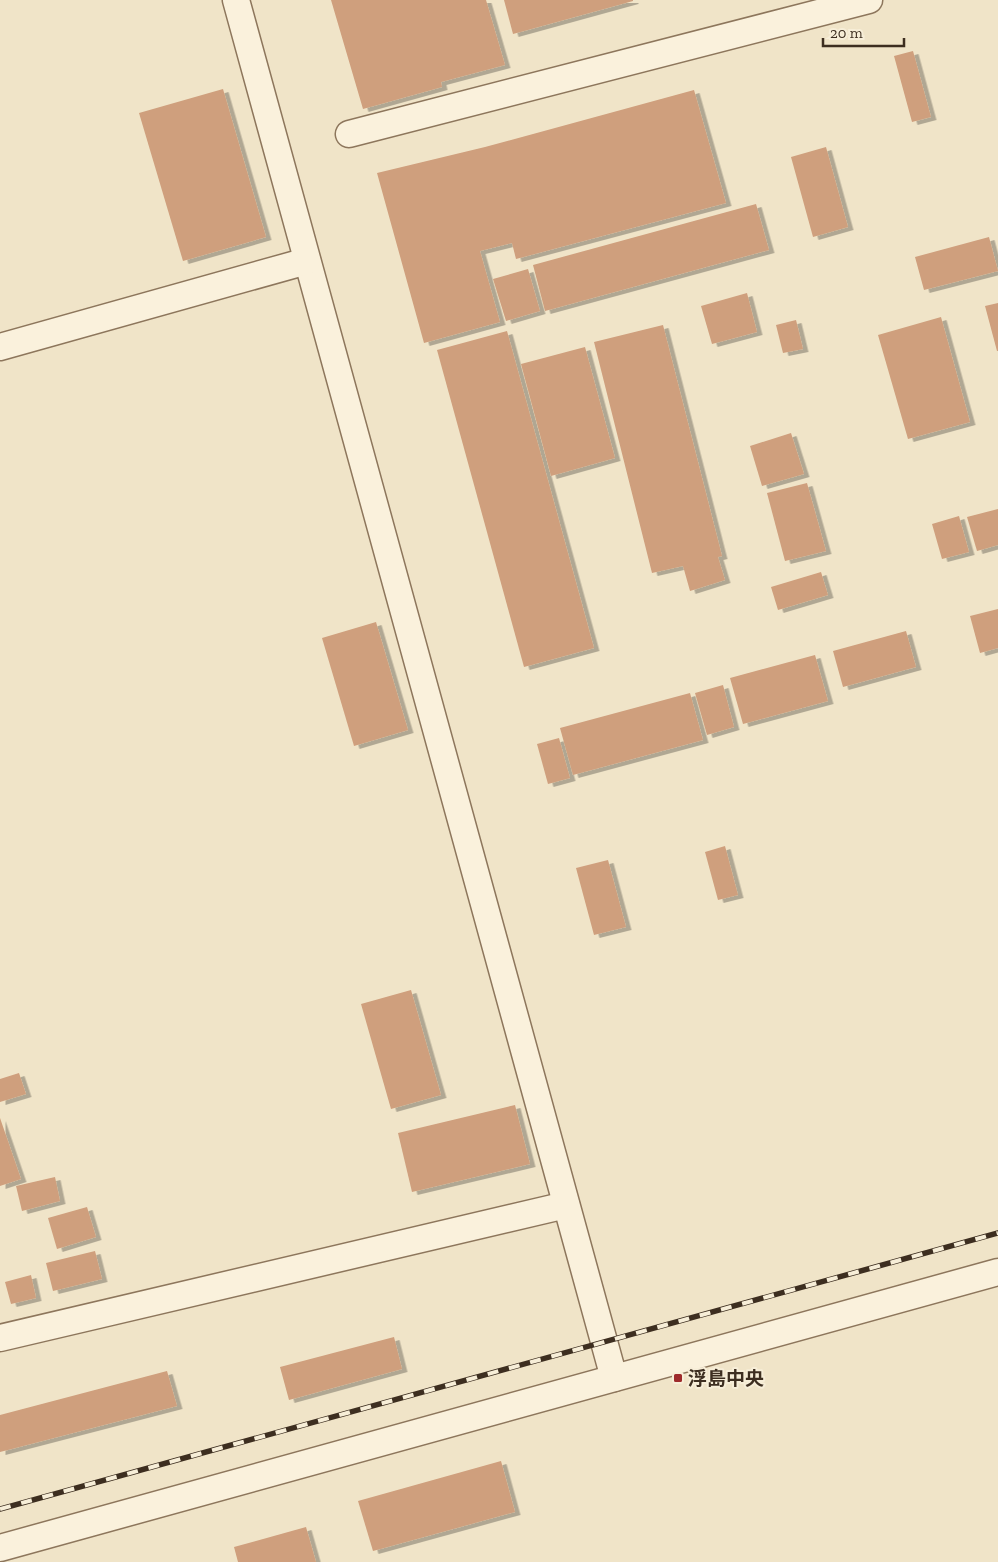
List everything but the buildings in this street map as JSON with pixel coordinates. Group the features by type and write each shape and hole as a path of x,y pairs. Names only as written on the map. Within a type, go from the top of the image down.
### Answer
{"street":[{"path":"236,0 614,1378"},
{"path":"349,134 869,0"},
{"path":"0,347 307,261"},
{"path":"0,1338 566,1205"},
{"path":"0,1548 998,1272"}],"railway":[{"path":"0,1509 998,1233"}],"place":[{"name":"浮島中央","path":"678,1378"}]}
